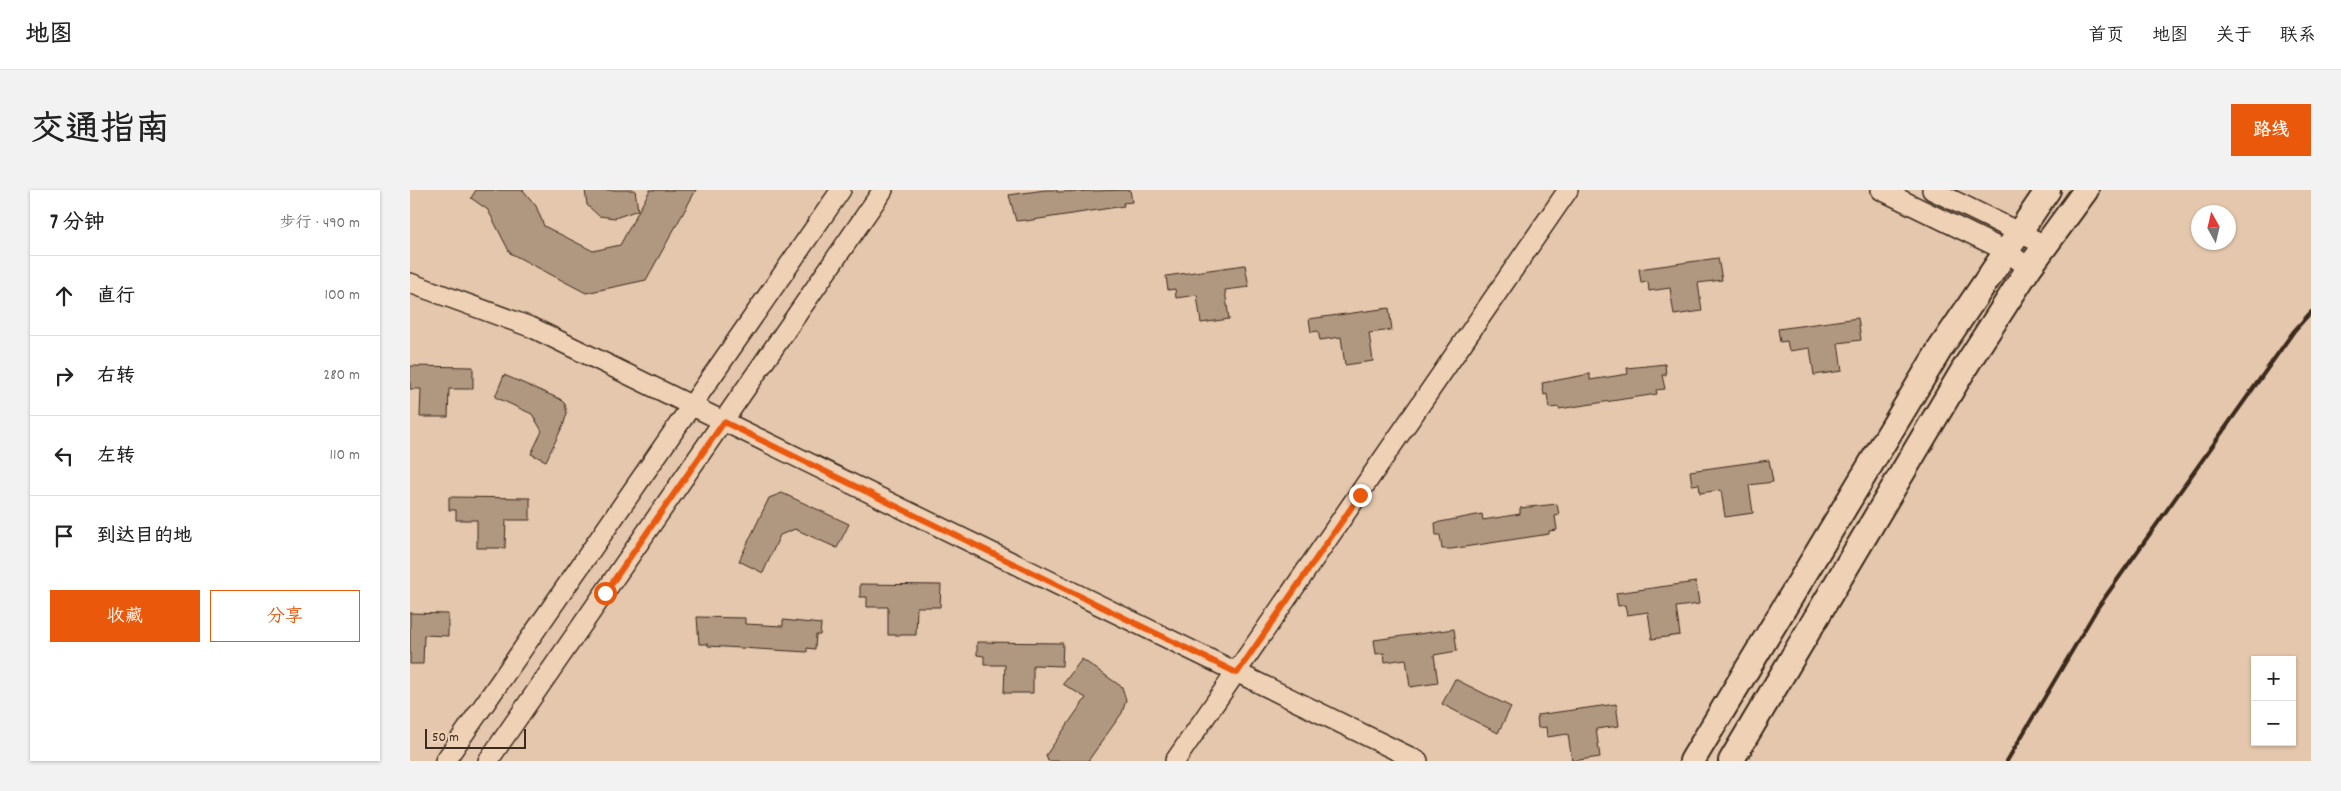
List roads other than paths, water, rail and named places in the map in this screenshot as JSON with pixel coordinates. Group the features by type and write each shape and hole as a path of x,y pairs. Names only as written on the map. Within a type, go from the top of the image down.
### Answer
{"main road":[{"path":"1692,761 1940,349 2048,190"},
{"path":"1731,761 1967,364 2029,268 2086,190"}],"street":[{"path":"445,761 841,190"},
{"path":"488,761 883,190"},
{"path":"1175,761 1568,190"},
{"path":"1881,190 2012,241 2045,245"},
{"path":"1932,190 2012,241 2029,268"},
{"path":"410,283 533,328 1418,761"}],"railway":[{"path":"2007,761 2098,607 2294,331 2311,312"}]}
